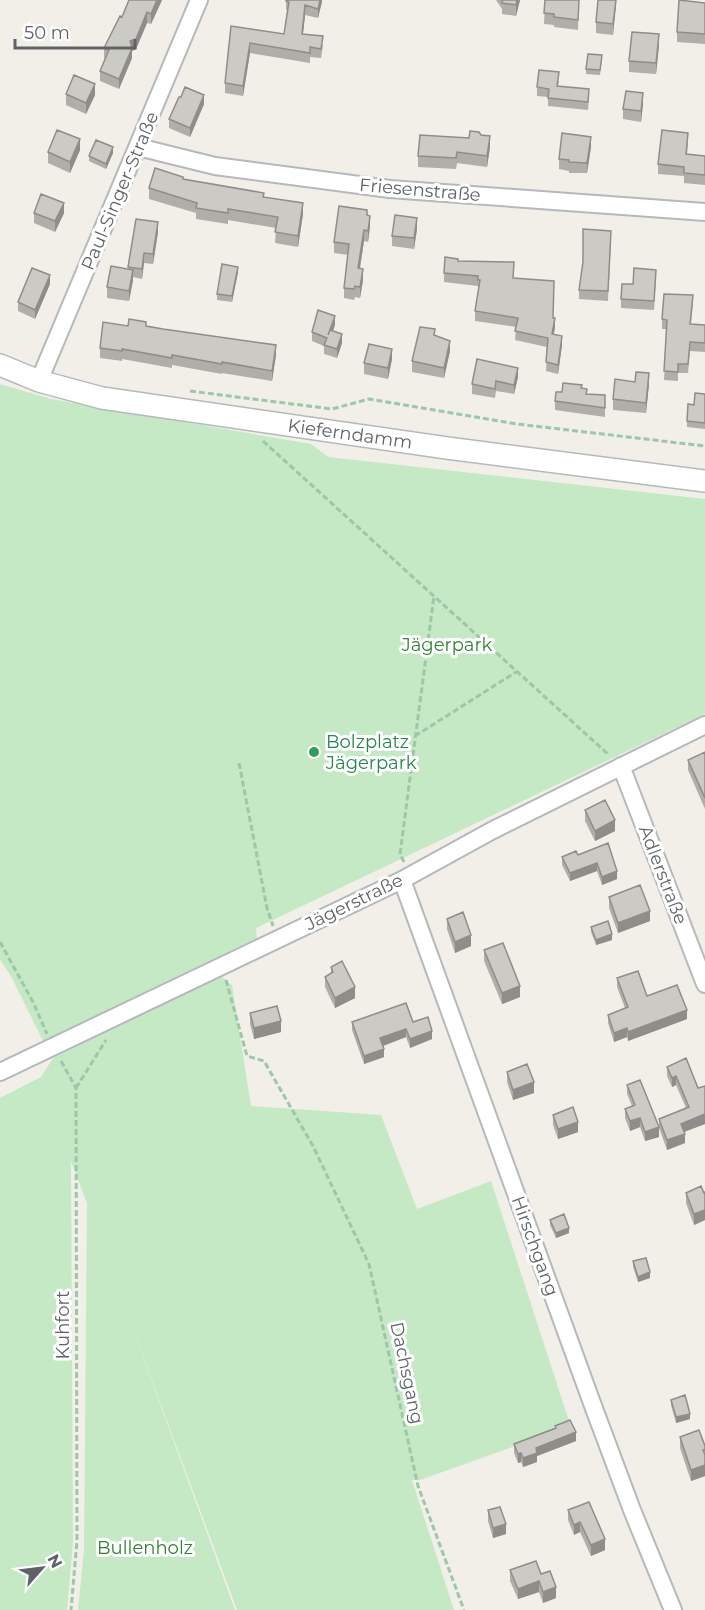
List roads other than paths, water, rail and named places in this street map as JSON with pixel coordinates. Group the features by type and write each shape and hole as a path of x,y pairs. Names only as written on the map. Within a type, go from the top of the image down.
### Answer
{"street":[{"name":"Paul-Singer-Straße","path":"39,381 199,0"},
{"name":"Friesenstraße","path":"138,147 215,166 390,189 705,212"},
{"name":"Kieferndamm","path":"0,365 39,381 102,399 705,481"},
{"name":"Jägerstraße","path":"0,1072 406,877 493,830 705,725"},
{"name":"Adlerstraße","path":"621,766 705,984"},
{"name":"Hirschgang","path":"406,877 600,1424 673,1610"}],"place":[{"name":"Bolzplatz Jägerpark","path":"314,752"}],"park label":[{"name":"Jägerpark","path":"447,645"},
{"name":"Bullenholz","path":"145,1548"}]}
